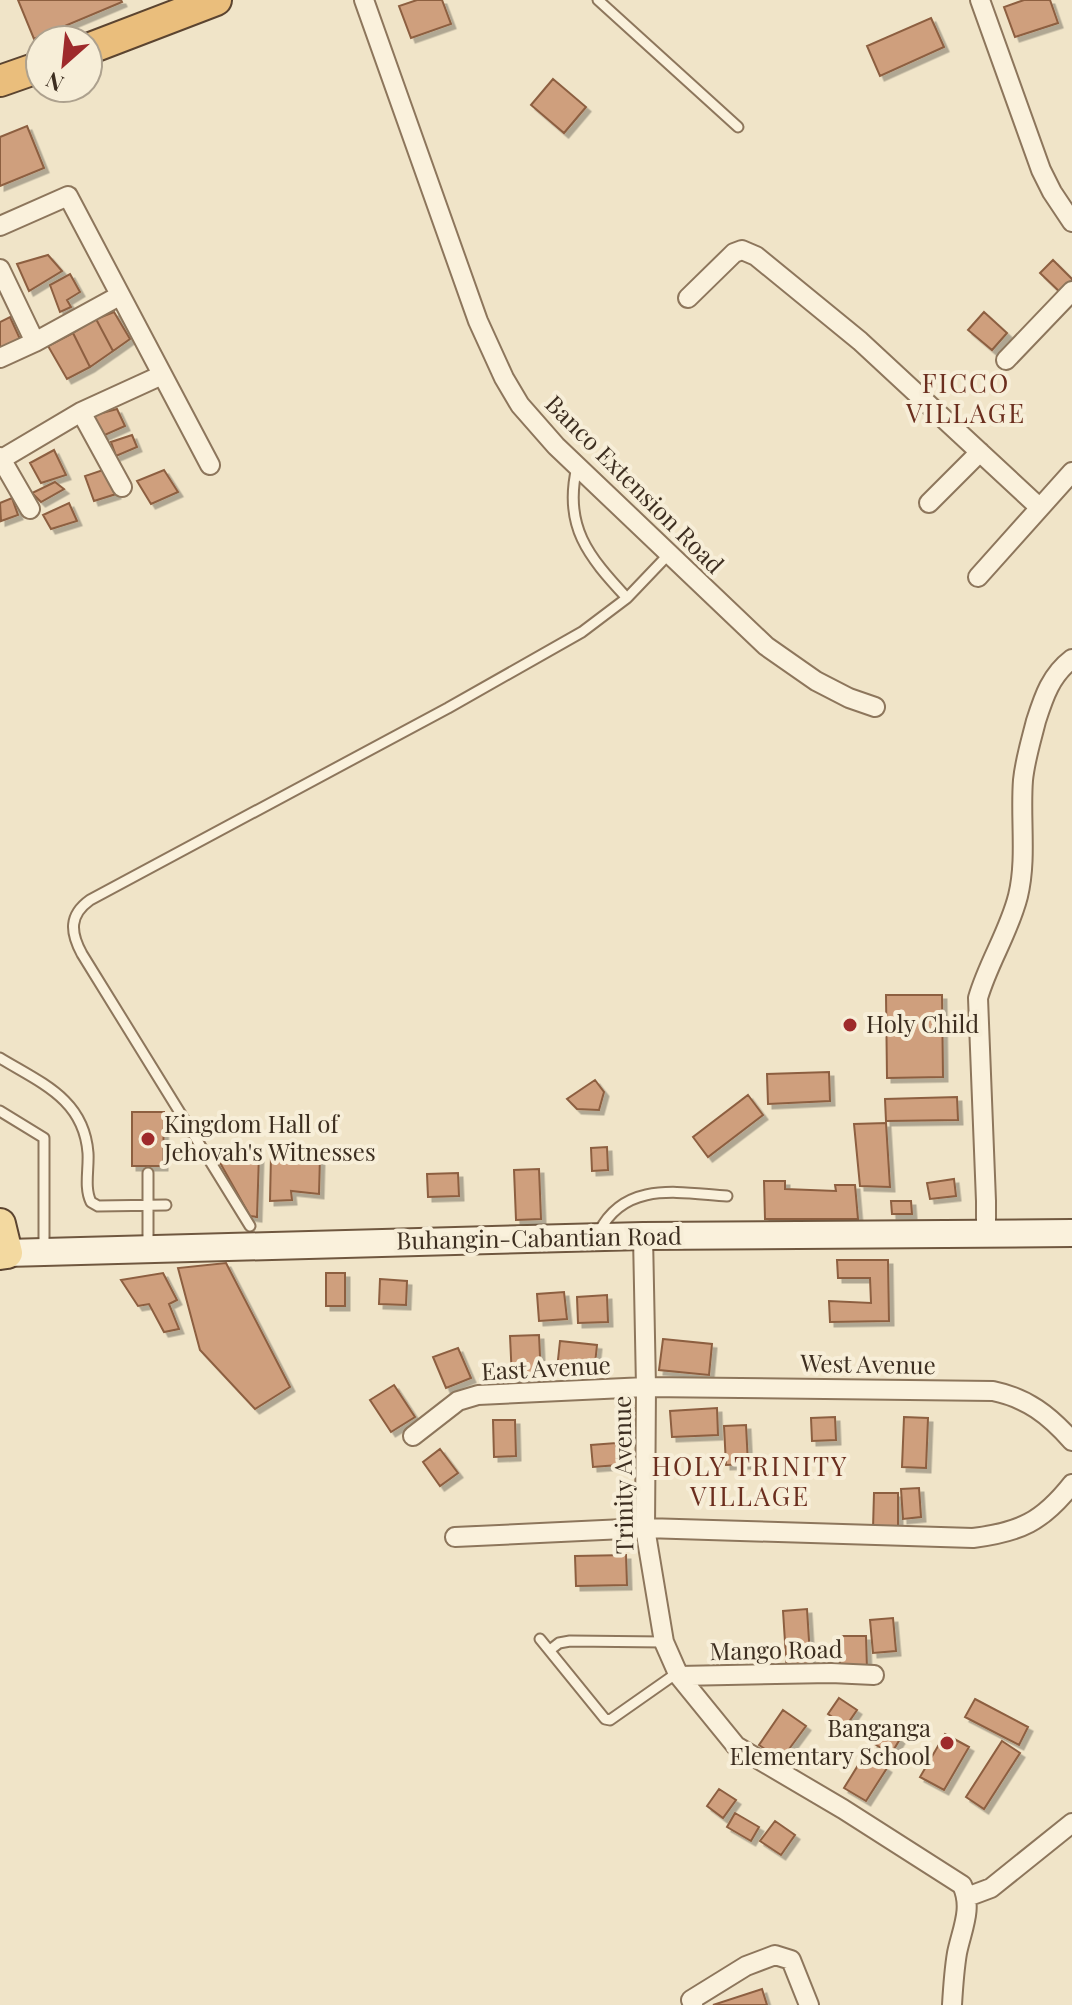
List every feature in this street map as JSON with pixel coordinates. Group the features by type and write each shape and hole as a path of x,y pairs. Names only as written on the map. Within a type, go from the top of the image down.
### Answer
{"highway":[{"path":"104,43 216,0"},
{"path":"0,81 24,73"}],"main road":[{"path":"0,1224 3,1254"},
{"name":"Buhangin-Cabantian Road","path":"3,1254 643,1236 1072,1233"}],"street":[{"name":"Banco Extension Road","path":"364,0 473,307 492,354 520,405 536,426 744,627 786,662 833,690 875,707"},
{"path":"980,0 1041,170 1072,222"},
{"path":"0,226 68,196 210,465"},
{"path":"688,298 734,253 749,252 860,341 1039,507"},
{"path":"0,269 35,342"},
{"path":"1006,360 1072,291"},
{"path":"0,358 119,296"},
{"path":"30,509 0,459 81,412 162,375"},
{"path":"81,412 122,487"},
{"path":"929,503 980,452"},
{"path":"978,577 1072,472"},
{"path":"986,1235 978,998 983,977 1011,921 1019,893 1023,783 1031,741 1051,681 1060,668 1072,659"},
{"name":"Trinity Avenue","path":"643,1236 645,1528 664,1642 678,1675 736,1746 950,1875 962,1885 967,1897"},
{"name":"East Avenue","path":"413,1436 458,1401 478,1395 646,1387"},
{"name":"West Avenue","path":"646,1387 993,1391 1016,1396 1037,1407 1072,1441"},
{"path":"455,1537 645,1528 973,1538 1006,1534 1035,1520 1057,1502 1072,1484"},
{"name":"Mango Road","path":"678,1675 874,1675"},
{"path":"952,2005 967,1897 991,1888 1072,1823"},
{"path":"693,2005 691,2000 746,1966 775,1955 791,1960 809,2005"}],"lane":[{"path":"598,0 738,127"},
{"path":"577,466 571,491 571,509 576,527 608,578 627,598"},
{"path":"250,1226 82,954 72,929 77,912 90,900 343,766 594,624 627,598 669,553"},
{"path":"0,1058 63,1097 72,1108 85,1131 91,1202 98,1206 166,1205"},
{"path":"0,1111 44,1138 44,1253"},
{"path":"148,1173 148,1250"},
{"path":"597,1237 606,1219 623,1203 638,1195 727,1196"},
{"path":"540,1639 605,1719 610,1720 678,1675"},
{"path":"550,1650 559,1643 570,1641 664,1642"}],"building":[{"path":"18,0 122,2 70,24 28,24"},
{"path":"417,0 442,0 451,24 411,38 399,6"},
{"path":"1024,0 1050,0 1058,23 1015,37 1004,7"},
{"path":"931,18 944,47 880,76 867,46"},
{"path":"553,79 586,107 564,133 531,105"},
{"path":"27,126 44,168 0,186 0,137"},
{"path":"48,255 62,271 29,291 17,264"},
{"path":"1053,260 1072,279 1072,286 1063,295 1040,273"},
{"path":"70,274 80,292 67,300 71,307 60,312 50,285"},
{"path":"114,312 130,339 113,351 96,319"},
{"path":"984,312 1007,333 992,350 968,330"},
{"path":"10,317 20,339 0,350 0,322"},
{"path":"96,319 113,351 90,367 73,333"},
{"path":"73,333 90,367 67,379 48,346"},
{"path":"117,409 125,426 98,438 91,416"},
{"path":"132,435 137,447 116,456 111,442"},
{"path":"54,450 66,475 41,483 30,463"},
{"path":"106,469 116,494 94,501 85,476"},
{"path":"164,470 178,492 151,504 137,481"},
{"path":"55,482 64,489 41,502 32,493"},
{"path":"12,498 18,515 1,521 0,503"},
{"path":"69,503 77,521 51,529 43,515"},
{"path":"886,995 942,995 943,1077 887,1078"},
{"path":"829,1072 830,1101 768,1104 767,1074"},
{"path":"595,1080 604,1092 599,1110 577,1109 567,1099"},
{"path":"748,1095 763,1115 708,1157 693,1137"},
{"path":"957,1097 958,1120 886,1121 885,1099"},
{"name":"Kingdom Hall of Jehovah's Witnesses","path":"132,1112 164,1112 163,1166 132,1166"},
{"path":"886,1123 890,1187 860,1186 854,1124"},
{"path":"607,1147 608,1170 592,1171 591,1148"},
{"path":"214,1152 259,1154 257,1217 250,1216"},
{"path":"271,1155 320,1156 319,1194 291,1191 292,1200 270,1201"},
{"path":"539,1169 541,1219 516,1220 514,1170"},
{"path":"458,1173 459,1196 428,1197 427,1174"},
{"path":"954,1179 956,1196 930,1199 927,1183"},
{"path":"764,1181 785,1181 785,1189 836,1191 835,1185 855,1185 858,1219 765,1219"},
{"path":"891,1201 911,1201 912,1214 892,1214"},
{"path":"837,1260 888,1260 889,1321 830,1322 829,1301 871,1303 870,1278 838,1278"},
{"path":"226,1263 290,1387 255,1409 200,1350 178,1268"},
{"path":"163,1273 177,1300 169,1304 179,1329 164,1332 149,1304 138,1306 121,1280"},
{"path":"326,1273 345,1273 345,1306 326,1306"},
{"path":"380,1279 407,1281 406,1305 379,1304"},
{"path":"564,1292 567,1319 539,1321 537,1294"},
{"path":"607,1295 608,1322 578,1323 577,1297"},
{"path":"539,1335 541,1378 512,1379 510,1336"},
{"path":"663,1339 712,1344 709,1375 659,1370"},
{"path":"560,1341 597,1345 594,1373 557,1369"},
{"path":"458,1348 471,1378 446,1388 433,1357"},
{"path":"394,1385 415,1417 391,1432 370,1400"},
{"path":"619,1408 637,1408 637,1432 619,1432"},
{"path":"717,1408 718,1435 672,1437 670,1411"},
{"path":"835,1417 836,1440 812,1441 811,1418"},
{"path":"904,1417 928,1418 926,1468 902,1467"},
{"path":"493,1420 515,1420 516,1456 494,1457"},
{"path":"746,1425 748,1464 726,1465 724,1426"},
{"path":"616,1443 618,1465 593,1467 591,1445"},
{"path":"440,1449 458,1473 440,1486 423,1462"},
{"path":"919,1488 921,1517 903,1519 901,1489"},
{"path":"874,1493 898,1493 898,1529 873,1529"},
{"path":"626,1555 627,1585 576,1586 575,1556"},
{"path":"807,1609 811,1672 787,1673 783,1611"},
{"path":"893,1618 896,1651 873,1653 870,1620"},
{"path":"840,1636 866,1636 867,1669 840,1669"},
{"path":"839,1698 857,1710 846,1726 828,1714"},
{"path":"975,1699 1028,1727 1019,1745 965,1717"},
{"path":"783,1710 806,1726 781,1760 759,1745"},
{"path":"881,1728 900,1739 891,1754 873,1743"},
{"path":"945,1734 969,1747 944,1790 920,1777"},
{"path":"1002,1741 1020,1753 984,1809 966,1797"},
{"path":"865,1754 887,1768 866,1801 844,1788"},
{"path":"719,1789 736,1800 723,1818 707,1806"},
{"path":"735,1813 759,1827 751,1841 727,1827"},
{"path":"775,1821 795,1835 781,1855 760,1841"},
{"path":"762,1989 767,2005 713,2005"}],"place":[{"name":"Holy Child","path":"850,1025"},
{"name":"Kingdom Hall of Jehovah's Witnesses","path":"148,1139"},
{"name":"Banganga Elementary School","path":"947,1743"}],"district":[{"name":"FICCO VILLAGE","path":"966,399"},
{"name":"HOLY TRINITY VILLAGE","path":"750,1482"}]}
